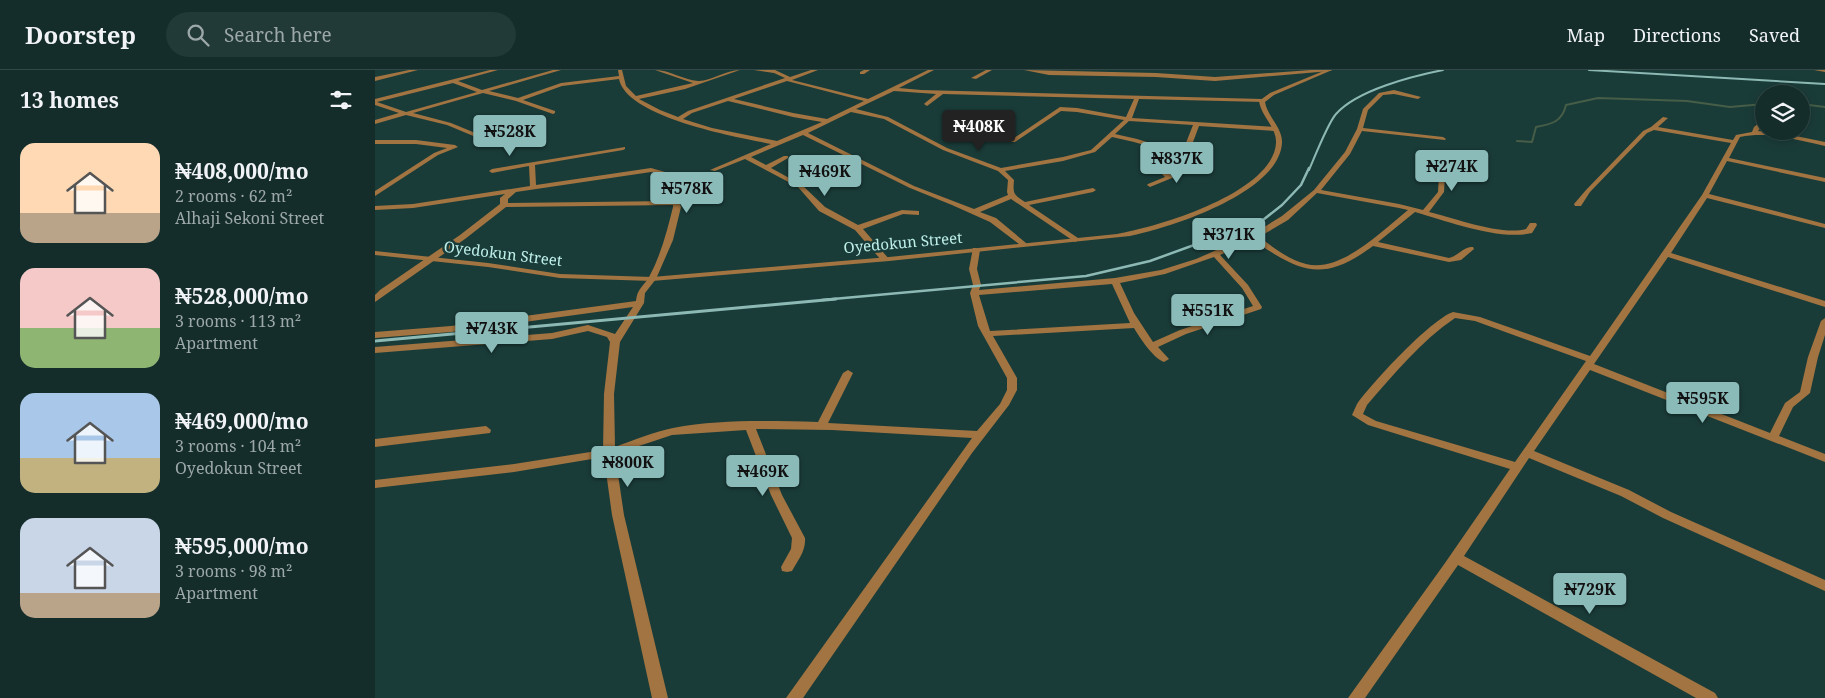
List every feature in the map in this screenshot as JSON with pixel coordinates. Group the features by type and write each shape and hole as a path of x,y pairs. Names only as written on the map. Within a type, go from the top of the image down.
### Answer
{"street":[{"path":"398,70 404,73"},
{"path":"375,79 416,70"},
{"path":"375,102 496,70"},
{"path":"375,122 559,70"},
{"path":"620,70 619,78 624,87 651,110 775,143"},
{"path":"657,70 699,82"},
{"path":"636,98 664,93 738,70"},
{"path":"756,70 781,74 788,77 788,80 869,100"},
{"path":"680,119 690,112 816,70"},
{"path":"861,73 869,70"},
{"path":"917,70 931,71"},
{"path":"974,78 990,70"},
{"path":"1026,70 1049,74 1157,72 1215,79 1326,70"},
{"path":"1254,70 1266,74"},
{"path":"892,89 1262,101 1272,94 1326,70"},
{"path":"1816,70 1825,71"},
{"path":"713,170 803,133 931,71"},
{"path":"519,100 561,85 619,78"},
{"path":"453,81 480,91 519,100 553,112"},
{"path":"927,104 943,92"},
{"path":"974,293 1115,281 1162,272 1199,261 1254,237 1285,218 1316,191 1348,153 1361,129 1365,110 1384,93 1400,92 1418,97"},
{"path":"1000,170 1093,151 1128,119 1135,106 1137,97"},
{"path":"728,99 793,115 829,121"},
{"name":"Oyedokun Street","path":"375,253 560,276 652,279 885,259 1117,236 1167,225 1208,209 1231,197 1259,176 1275,161 1280,144 1262,101"},
{"path":"375,102 389,109 449,124 483,138"},
{"path":"1013,141 1060,109 1128,119 1275,129"},
{"path":"851,110 886,118 945,149 1000,170 1011,180 1010,192 1012,196 1075,240"},
{"path":"1578,204 1588,191 1645,132 1665,118"},
{"path":"1149,185 1170,176 1165,174 1182,165 1183,155 1193,138 1196,124"},
{"path":"1653,128 1733,142"},
{"path":"1361,129 1443,139"},
{"path":"803,133 912,188 975,211 993,220 1023,245"},
{"path":"1356,698 1457,558 1527,453 1666,254 1705,195 1737,136 1754,133 1825,144"},
{"path":"1112,135 1183,155"},
{"path":"375,142 415,142 455,147 436,154 379,189 375,194"},
{"path":"492,171 623,148"},
{"path":"746,157 768,167 800,186 822,209 858,228 885,259"},
{"path":"768,167 786,157"},
{"path":"1725,159 1825,180"},
{"path":"532,164 533,188"},
{"path":"375,208 413,206 654,170 663,173 668,179 677,207 669,240 652,279 641,293 640,303 615,342 609,394 609,453 618,515 661,698"},
{"path":"1424,213 1441,192 1442,175"},
{"path":"1023,204 1093,190"},
{"path":"1316,191 1413,210 1464,224 1505,232 1521,233 1529,231 1533,225"},
{"path":"504,205 504,198 513,192"},
{"path":"1705,195 1825,226"},
{"path":"975,211 1012,196"},
{"path":"375,299 428,259 471,231 504,205 675,203"},
{"path":"1254,237 1292,261 1314,269 1331,266 1372,243 1413,210"},
{"path":"858,228 902,212 916,213"},
{"path":"1372,243 1449,260 1458,258 1470,248"},
{"path":"794,698 968,450 1004,405 1012,390 1012,378 987,334 974,293 977,285 973,269 976,250"},
{"path":"1151,346 1183,332 1258,307 1245,287 1215,254"},
{"path":"1666,254 1825,304"},
{"path":"1115,281 1135,325 1151,346 1165,359"},
{"path":"375,335 451,329 640,303"},
{"path":"1518,467 1372,423 1357,415 1362,404 1413,349 1433,330 1453,315 1477,319 1825,458"},
{"path":"1773,438 1789,405 1805,393 1813,357 1825,322"},
{"path":"987,334 1135,325"},
{"path":"375,350 552,336 587,328 611,335 615,342"},
{"path":"821,426 848,373"},
{"path":"375,484 564,461 609,453 662,434 682,430 821,426 898,429 981,436"},
{"path":"750,427 759,455 782,508 797,534 798,549 787,567"},
{"path":"375,443 486,430"},
{"path":"1527,453 1625,493 1667,515 1825,586"},
{"path":"1457,558 1709,698"}],"waterway":[{"path":"1517,141 1532,142 1536,127 1547,125 1559,119 1566,105 1598,98 1687,101 1730,107 1755,105"},
{"path":"1810,105 1825,107"}],"railway":[{"path":"1309,170 1329,125 1345,105 1386,85 1443,70"},
{"path":"1589,70 1825,84"},
{"path":"822,300 1086,276 1150,261 1263,220 1282,205 1301,185 1309,168"},
{"path":"375,341 836,299"}]}
